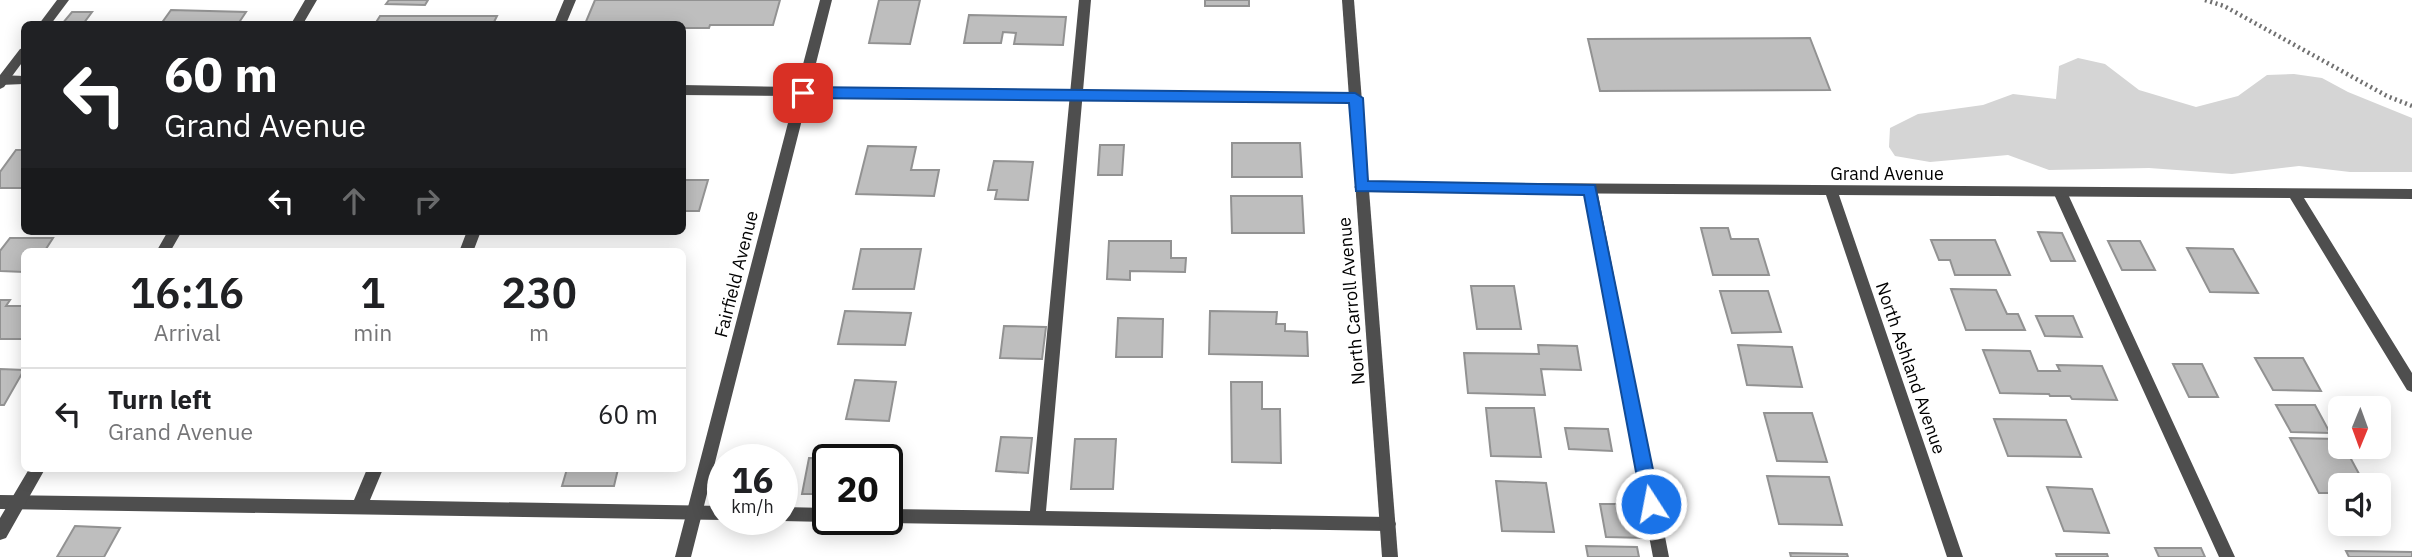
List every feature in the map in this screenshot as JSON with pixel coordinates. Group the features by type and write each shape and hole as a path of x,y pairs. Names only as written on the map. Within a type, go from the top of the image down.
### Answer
{"street":[{"path":"47,21 63,0"},
{"path":"299,21 311,0"},
{"path":"561,21 570,0"},
{"name":"Fairfield Avenue","path":"683,557 826,0"},
{"path":"1037,520 1085,0"},
{"name":"North Carroll Avenue","path":"1348,0 1391,557"},
{"path":"1,81 21,56"},
{"path":"1,81 21,80"},
{"path":"686,90 1355,98"},
{"name":"Grand Avenue","path":"1361,187 2412,194"},
{"path":"1590,189 1661,557"},
{"name":"North Ashland Avenue","path":"1831,191 1955,557"},
{"path":"2060,192 2227,557"},
{"path":"2293,192 2412,386"},
{"path":"0,533 35,472"},
{"path":"359,508 374,472"},
{"path":"0,502 707,512"},
{"path":"903,516 1388,524"}],"path":[{"path":"2205,0 2224,6 2388,96 2412,106"}],"shaded area":[{"path":"2078,58 2105,64 2139,90 2196,107 2238,96 2267,75 2294,74 2322,78 2348,92 2412,118 2412,172 2350,172 2299,166 2232,174 2149,168 2049,170 2008,155 1930,162 1895,156 1889,147 1890,128 1918,114 1983,105 2013,94 2056,99 2059,66"}],"building":[{"path":"389,0 428,0 425,5 386,4"},
{"path":"595,0 780,0 773,25 710,25 709,28 686,28 686,21 586,21"},
{"path":"879,0 920,0 910,44 869,43"},
{"path":"1205,0 1249,0 1249,6 1205,6"},
{"path":"171,10 246,12 240,21 163,21"},
{"path":"72,12 92,12 85,21 64,21"},
{"path":"969,15 1066,17 1063,45 1014,44 1016,33 1003,32 1001,43 964,43"},
{"path":"380,16 497,16 494,21 377,21"},
{"path":"1810,38 1830,90 1600,91 1588,39"},
{"path":"1232,143 1300,143 1302,177 1232,177"},
{"path":"1100,145 1124,145 1122,175 1098,175"},
{"path":"868,146 916,147 911,170 939,170 934,196 856,194"},
{"path":"16,150 21,150 21,188 0,188 0,172"},
{"path":"994,161 1033,162 1028,200 995,199 997,190 988,190"},
{"path":"686,180 708,180 699,211 686,211"},
{"path":"1231,196 1302,196 1304,233 1232,233"},
{"path":"1701,228 1728,228 1731,239 1758,239 1769,275 1713,275"},
{"path":"2038,232 2062,233 2075,261 2051,261"},
{"path":"10,238 53,238 47,248 21,248 21,272 0,271 0,251"},
{"path":"1931,240 1995,240 2010,275 1955,275 1950,260 1939,260"},
{"path":"1109,241 1171,241 1171,258 1186,258 1185,272 1130,271 1130,280 1107,279"},
{"path":"2108,241 2140,241 2155,270 2122,270"},
{"path":"2187,248 2233,249 2258,293 2210,292"},
{"path":"861,249 921,249 914,289 853,289"},
{"path":"1471,286 1514,286 1521,329 1477,329"},
{"path":"1951,289 1996,290 2007,314 2018,314 2025,330 1966,330"},
{"path":"1720,291 1768,291 1781,332 1732,333"},
{"path":"0,300 10,300 6,306 21,306 21,339 0,339"},
{"path":"845,311 911,313 905,345 838,344"},
{"path":"1210,311 1277,312 1276,324 1285,324 1285,331 1307,332 1308,356 1209,354"},
{"path":"2036,316 2073,316 2082,337 2045,336"},
{"path":"1118,318 1163,319 1162,357 1116,357"},
{"path":"1004,326 1046,327 1042,359 1000,358"},
{"path":"1538,345 1577,346 1581,370 1541,369 1545,395 1468,393 1464,353 1539,354"},
{"path":"1738,345 1792,347 1802,387 1747,385"},
{"path":"1983,350 2030,351 2038,371 2060,371 2057,365 2102,366 2117,400 2000,393"},
{"path":"2255,358 2303,358 2321,391 2273,390"},
{"path":"2173,364 2202,364 2218,397 2189,397"},
{"path":"0,369 21,370 21,375 4,405 0,405"},
{"path":"855,380 896,382 889,421 846,419"},
{"path":"1231,382 1262,382 1262,409 1280,409 1281,463 1232,462"},
{"path":"2276,405 2315,405 2328,429 2328,433 2291,432"},
{"path":"1486,408 1534,408 1541,457 1491,456"},
{"path":"1764,413 1812,413 1827,462 1777,461"},
{"path":"1994,419 2066,420 2081,457 2008,456"},
{"path":"1565,428 1608,429 1612,451 1569,449"},
{"path":"1001,437 1032,438 1028,473 996,471"},
{"path":"2290,438 2328,439 2328,459 2351,459 2359,473 2328,473 2328,493 2319,493"},
{"path":"1075,439 1116,439 1113,489 1071,489"},
{"path":"809,458 812,458 812,494 802,494"},
{"path":"566,472 617,472 614,486 562,486"},
{"path":"1767,476 1829,477 1842,525 1779,524"},
{"path":"1496,481 1546,483 1554,532 1502,531"},
{"path":"2047,487 2092,489 2109,533 2064,531"},
{"path":"1600,504 1641,504 1647,538 1606,537"},
{"path":"75,526 120,528 104,557 57,557"},
{"path":"1586,546 1637,547 1639,557 1588,557"},
{"path":"2155,548 2201,548 2205,557 2159,557"},
{"path":"2346,551 2412,552 2412,557 2349,557"},
{"path":"1790,553 1847,554 1848,557 1791,557"},
{"path":"2056,554 2107,554 2108,557 2057,557"}],"route":[{"path":"803,93 1355,98 1361,187 1590,189 1651,504"}]}
